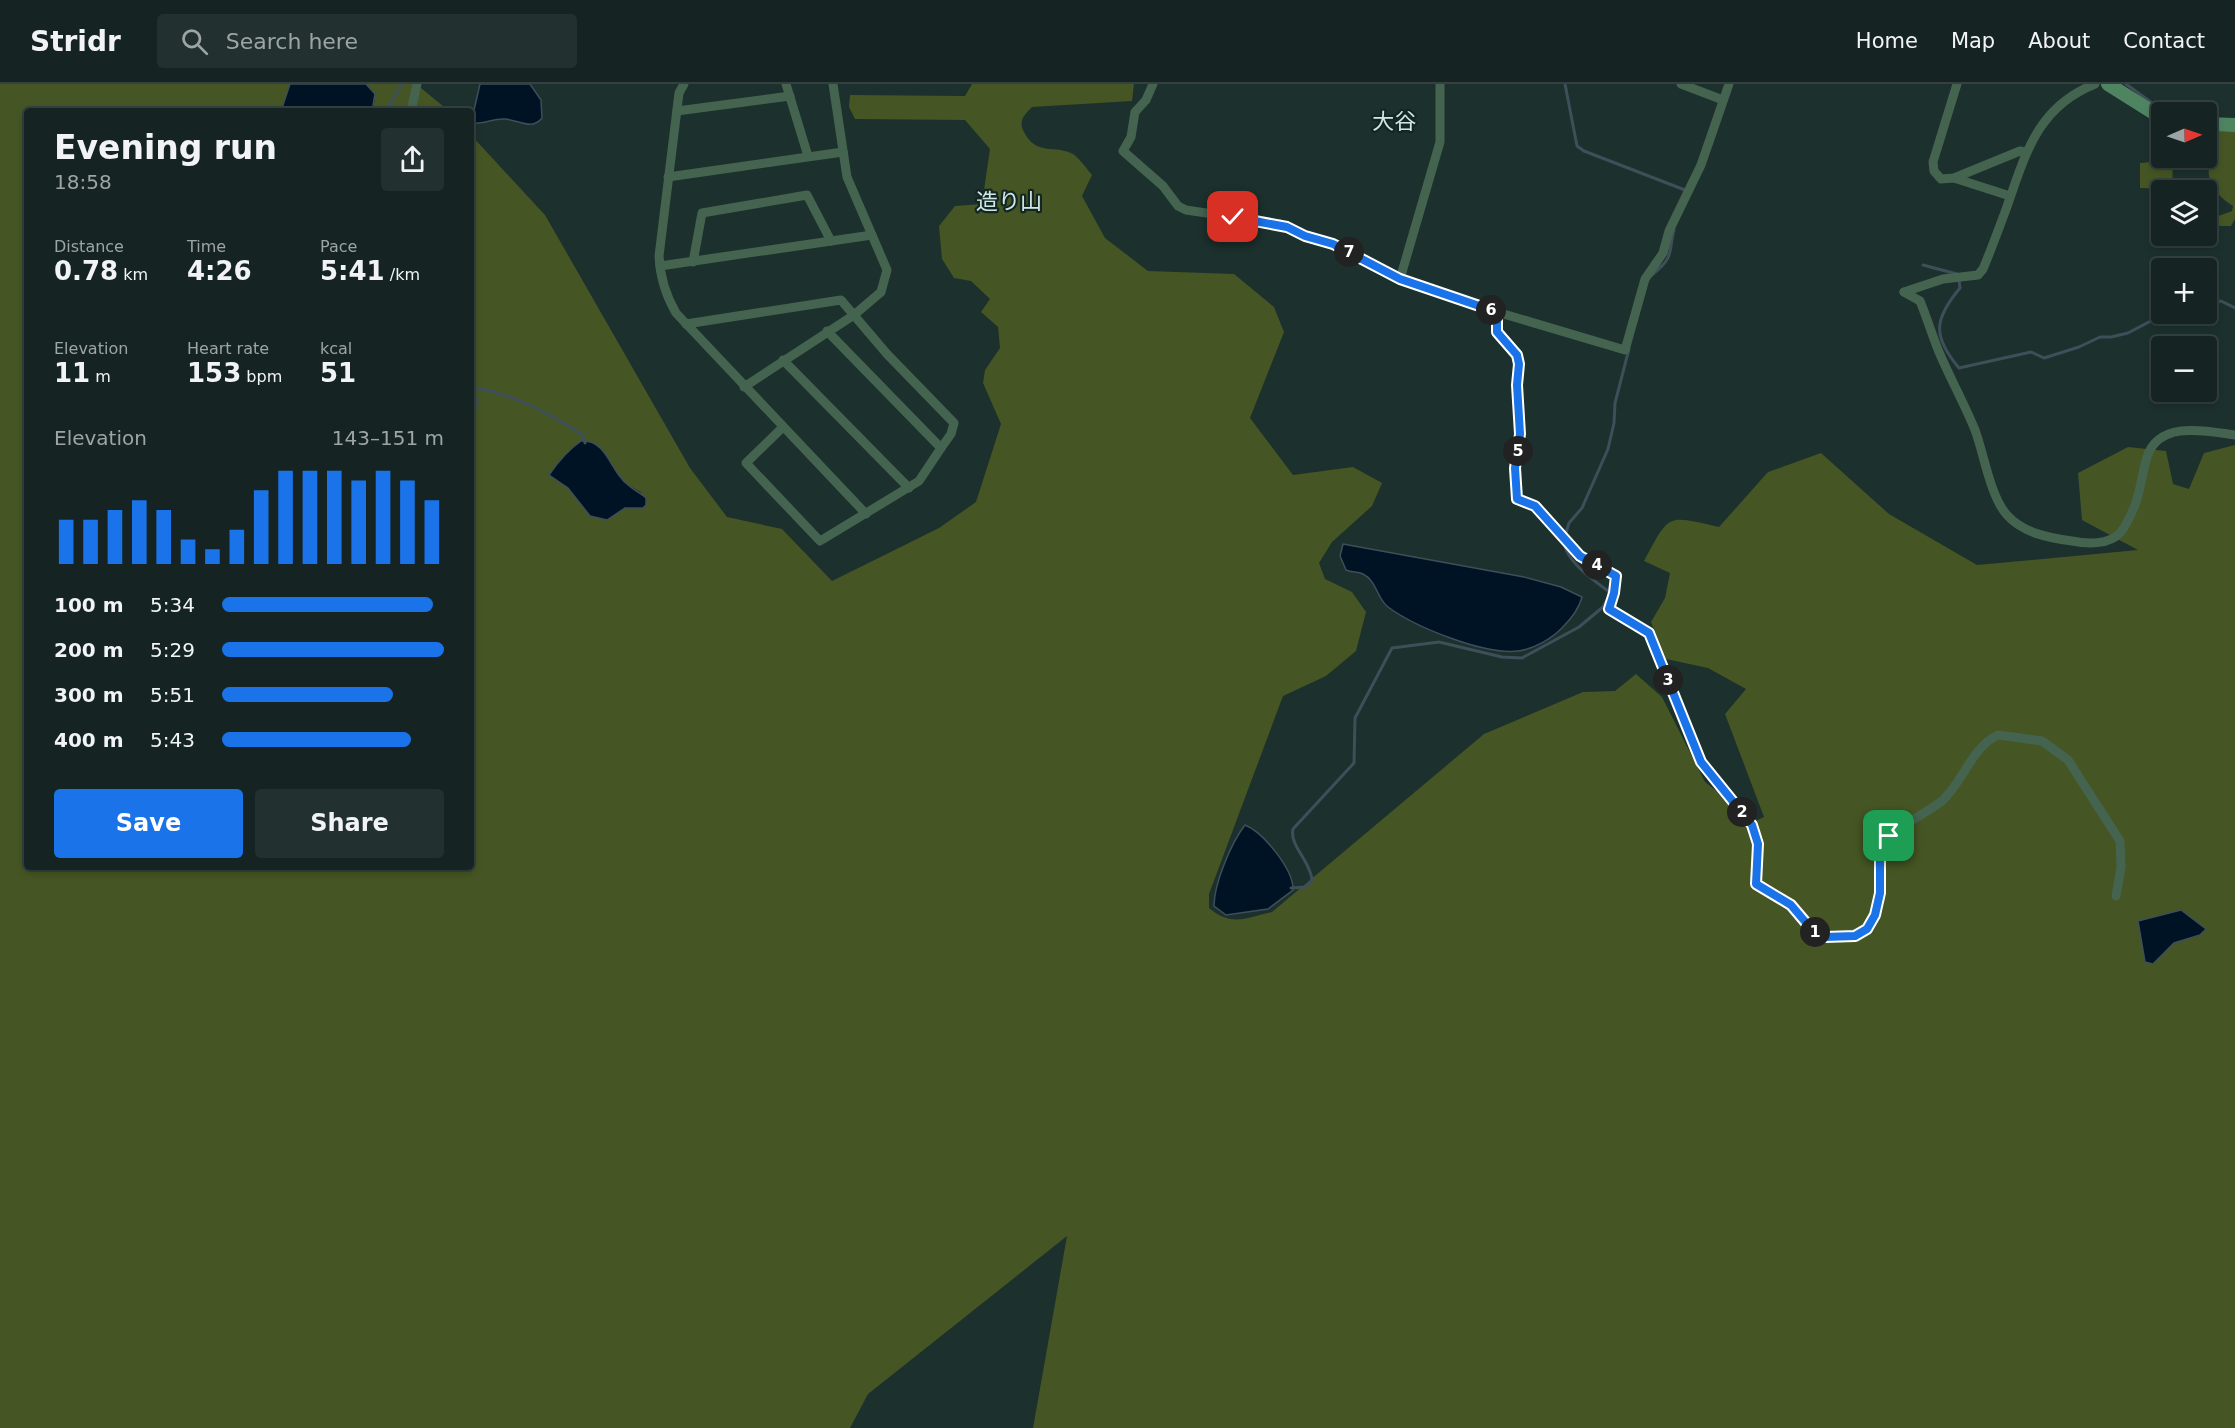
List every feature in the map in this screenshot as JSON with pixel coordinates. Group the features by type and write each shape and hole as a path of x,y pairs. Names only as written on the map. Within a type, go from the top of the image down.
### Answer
{"main road":[{"path":"2108,84 2151,111"},
{"path":"2217,124 2235,125"}],"street":[{"path":"412,108 417,84"},
{"path":"684,84 679,93 660,266 668,300 686,324 744,387 866,514"},
{"path":"786,84 808,156"},
{"path":"744,387 854,315 881,292 887,270 847,177 833,84"},
{"path":"1153,84 1146,100 1135,112 1131,137 1123,151 1163,186 1178,206 1186,210 1280,224 1305,236 1333,244 1400,279 1497,312 1625,350 1645,279 1663,253 1669,231 1701,165 1729,84"},
{"path":"1400,279 1440,142 1440,84"},
{"path":"1681,84 1723,100"},
{"path":"1957,84 1933,162 1934,171 1941,179 1954,178 2020,151 2025,152"},
{"path":"2095,84 2079,90 2060,104 2048,116 2025,152 1983,268 1978,275 1942,279 1904,292 1920,301 1939,351 1974,429 1999,503 2007,515 2022,527 2052,538 2086,543 2101,542 2119,534 2130,519 2139,493 2147,456 2160,438 2180,431 2235,435"},
{"path":"677,111 790,96"},
{"path":"668,177 843,152"},
{"path":"1954,178 2010,196"},
{"path":"693,261 702,213 807,195 831,241"},
{"path":"660,266 872,235"},
{"path":"686,324 841,300 954,423 951,434 919,481 820,541 746,463 782,428"},
{"path":"1497,312 1497,332 1517,355 1519,364 1517,385 1520,434 1515,468 1517,499 1535,506 1580,556 1616,576 1609,609 1649,633 1701,762 1752,825 1758,844 1756,884 1791,905 1813,931 1825,937 1855,936 1867,929 1875,915 1880,893 1880,852 1883,844 1889,836 1926,814 1945,798 1960,780 1980,747 1998,735 2042,741 2068,760 2120,841 2121,867 2116,896"},
{"path":"827,331 941,448"},
{"path":"783,360 909,488"}],"green space":[{"path":"0,84 290,84 282,108 24,108 24,870 474,870 474,138 545,215 690,468 727,517 782,529 832,581 939,528 976,502 1001,424 983,383 985,370 1000,348 998,327 981,312 990,299 971,281 954,278 942,259 939,226 955,206 982,204 990,149 965,120 855,119 849,107 850,95 965,96 972,84 1134,84 1132,101 1032,107 1023,118 1022,128 1035,145 1066,151 1081,161 1092,175 1082,196 1105,238 1148,271 1234,274 1274,307 1284,332 1250,418 1293,475 1353,467 1382,483 1372,506 1332,542 1319,563 1325,579 1352,592 1366,612 1356,651 1326,676 1283,696 1209,894 1209,908 1217,914 1232,919 1272,912 1484,734 1583,692 1615,691 1636,674 1662,697 1705,782 1726,798 1746,825 1764,817 1725,714 1746,689 1708,668 1666,659 1651,622 1665,598 1670,573 1644,561 1665,526 1679,520 1689,520 1719,527 1768,472 1821,453 1889,514 1977,565 2138,550 2082,520 2078,473 2128,447 2166,451 2173,484 2189,489 2204,453 2235,445 2235,1428 1033,1428 1067,1236 868,1394 850,1428 0,1428","holes":["581,441 626,484 641,492 643,508 625,508 613,516 590,516 568,488 550,475 568,452"]},
{"path":"366,84 416,84 445,108 373,108 375,100"},
{"path":"2235,131 2235,219 2231,226 2217,226 2217,217 2232,211 2233,206 2217,192 2217,180 2210,180 2209,174 2209,168 2217,168 2217,132"},
{"path":"2151,162 2151,168 2173,168 2172,180 2151,180 2151,188 2140,188 2140,163"}],"water":[{"path":"290,84 366,84 375,94 373,108 282,108"},
{"path":"480,84 530,84 541,100 542,118 534,124 505,119 474,123 474,110"},
{"path":"581,441 597,445 602,450 621,478 646,498 646,505 643,508 625,508 607,520 590,516 568,488 549,475 564,456"},
{"path":"1343,544 1524,577 1561,587 1582,597 1577,610 1568,621 1558,632 1542,643 1518,651 1487,649 1432,631 1388,607 1368,577 1346,570 1340,556"},
{"path":"1245,825 1260,835 1283,862 1293,890 1268,909 1226,915 1214,906 1217,887 1229,853"},
{"path":"2181,910 2206,929 2200,935 2174,943 2153,964 2145,962 2138,921"}],"waterway":[{"path":"388,108 402,84"},
{"path":"1565,84 1577,146 1584,151 1685,190"},
{"path":"2126,84 2151,102"},
{"path":"1652,275 1667,259 1674,230"},
{"path":"1923,265 1957,274"},
{"path":"1959,280 1960,288 1945,309 1940,328 1944,346 1959,368 2031,352 2044,358 2079,347 2100,337 2128,333 2151,321"},
{"path":"2217,302 2221,301 2235,308"},
{"path":"1565,536 1569,523 1582,508 1608,449 1614,423 1615,403 1629,349"},
{"path":"474,388 503,394 531,406 583,435 585,443"},
{"path":"474,392 477,402 474,413"},
{"path":"1291,888 1306,887 1312,880 1311,873 1294,841 1293,829 1354,763 1355,718 1392,648 1439,642 1502,657 1522,658 1579,627 1603,607 1610,594 1575,564 1564,543"}],"district":[{"name":"大谷","path":"1394,121"},
{"name":"造り山","path":"1009,201"}],"route":[{"path":"1233,217 1280,224 1305,236 1333,244 1400,279 1497,312 1497,332 1517,355 1519,364 1517,385 1520,434 1515,468 1517,499 1535,506 1580,556 1616,576 1609,609 1649,633 1701,762 1730,794 1752,825 1758,844 1758,858 1754,874 1756,884 1778,895 1791,905 1813,931 1825,937 1855,936 1867,929 1875,915 1880,893 1880,852 1889,836"}]}
